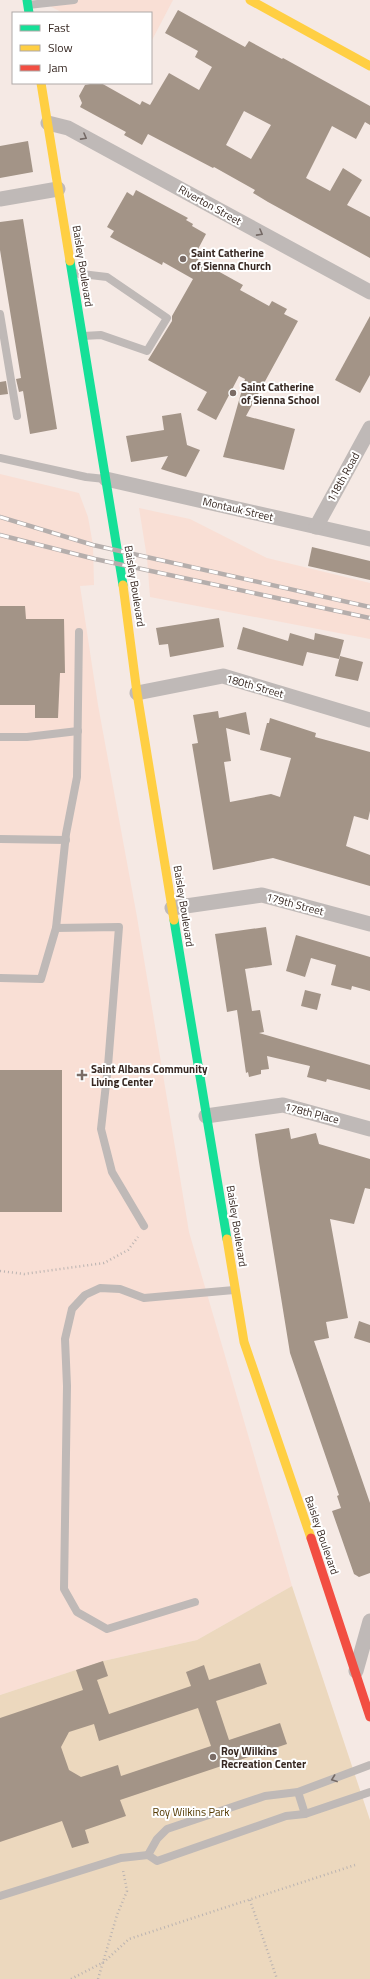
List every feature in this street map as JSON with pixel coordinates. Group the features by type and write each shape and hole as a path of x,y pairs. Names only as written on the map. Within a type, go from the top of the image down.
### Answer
{"street":[{"path":"250,0 370,66"},
{"name":"Baisley Boulevard","path":"41,84 125,598 137,692 244,1342 356,1671 370,1717"},
{"name":"Riverton Street","path":"48,123 68,128 370,292"},
{"path":"0,199 58,189"},
{"name":"118th Road","path":"316,527 370,428"},
{"name":"Montauk Street","path":"106,479 370,539"},
{"name":"180th Street","path":"137,692 223,676 370,720"},
{"name":"179th Street","path":"172,908 262,895 370,924"},
{"name":"178th Place","path":"206,1116 283,1105 370,1128"},
{"path":"356,1671 370,1621"}],"lane":[{"path":"28,6 74,0"},
{"path":"72,273 107,277 167,318 147,351 101,335 82,336"},
{"path":"0,314 17,416"},
{"path":"0,458 86,477 106,479"},
{"path":"0,978 41,979 56,928 66,840 77,777 79,632"},
{"path":"0,737 27,737 78,731"},
{"path":"0,839 66,840"},
{"path":"56,928 118,927 108,1066 101,1129 112,1172 144,1226"},
{"path":"195,1602 107,1629 77,1612 64,1589 67,1386 65,1338 72,1309 85,1295 100,1288 120,1289 144,1298 235,1290"},
{"path":"148,1855 157,1839 167,1829 265,1796 298,1792 370,1765"},
{"path":"298,1792 305,1814"},
{"path":"0,1896 121,1858 148,1855 157,1861 286,1816 305,1814 370,1792"}],"path":[{"path":"0,1271 24,1274 104,1263 128,1250 137,1239 144,1226"},
{"path":"98,1979 117,1915 126,1891 121,1858"},
{"path":"71,1979 104,1962 129,1939 355,1865"},
{"path":"250,1900 277,1979"}],"shaded area":[{"path":"45,0 173,0 152,40 152,12 61,12 46,4"},
{"name":"Saint Albans Community Living Center","path":"0,474 79,493 88,517 93,545 94,585 80,586 98,705 137,917 189,1232 292,1586 197,1640 103,1661 0,1695"},
{"path":"139,508 190,519 267,558 370,583 370,639 150,597 147,558"}],"green space":[{"name":"Roy Wilkins Park","path":"292,1586 370,1820 370,1979 0,1979 0,1695 103,1661 197,1640"}],"building":[{"path":"178,10 245,47 249,41 282,59 283,58 370,106 370,125 365,122 356,139 332,126 306,178 330,191 343,168 362,180 347,205 370,217 370,258 268,202 253,193 255,190 214,167 213,168 148,134 142,145 124,135 126,132 80,107 82,103 79,96 85,85 90,84 103,84 140,105 142,101 150,105 169,73 199,90 212,67 195,57 198,51 165,33","holes":["244,111 271,125 251,159 226,145"]},
{"path":"28,141 33,172 0,178 0,146"},
{"path":"136,190 188,218 186,220 193,224 192,226 206,234 197,251 202,253 198,260 243,285 240,290 269,306 272,301 287,309 284,314 298,321 246,416 295,429 284,470 223,457 245,379 239,376 216,420 197,410 207,392 148,360 172,321 172,316 193,279 163,262 162,265 110,237 114,231 107,227 127,192 133,196"},
{"path":"23,219 57,429 30,434 23,391 19,392 16,379 21,378 0,250 0,222"},
{"path":"370,316 370,375 360,393 335,380"},
{"path":"6,381 8,394 0,395 0,382"},
{"path":"181,413 187,445 200,450 186,477 161,469 168,456 131,462 126,436 164,430 162,416"},
{"path":"312,547 370,561 370,580 308,566"},
{"path":"0,606 25,606 26,619 64,619 65,673 60,673 58,718 35,718 35,705 0,705"},
{"path":"219,618 224,647 170,657 168,644 159,645 156,628"},
{"path":"243,627 288,641 290,633 314,640 315,633 344,640 339,659 307,652 303,666 237,649"},
{"path":"340,656 363,662 358,681 335,676"},
{"path":"218,711 219,718 246,712 250,735 226,728 231,761 224,762 230,802 271,794 280,797 291,758 260,750 267,723 269,723 270,718 316,733 315,737 370,752 370,811 368,820 354,816 346,846 370,855 370,886 273,858 213,870 192,744 198,743 193,715"},
{"path":"266,927 272,965 245,969 252,1011 260,1010 264,1032 259,1033 370,1065 370,1090 327,1079 326,1082 307,1077 310,1066 267,1056 269,1069 261,1070 261,1074 249,1077 248,1072 246,1073 237,1010 227,1012 215,934"},
{"path":"296,935 370,957 370,991 352,986 351,990 331,985 336,965 311,958 305,977 286,971"},
{"path":"305,990 321,994 317,1010 301,1006"},
{"path":"0,1070 62,1070 62,1212 0,1212"},
{"path":"289,1128 291,1139 316,1133 319,1144 370,1159 370,1189 365,1188 354,1224 330,1219 348,1318 326,1322 329,1338 314,1341 370,1503 370,1573 359,1577 354,1574 332,1511 341,1508 337,1496 339,1495 290,1353 259,1162 255,1134"},
{"path":"359,1321 370,1325 370,1343 354,1338"},
{"name":"Roy Wilkins Recreation Center","path":"103,1661 108,1676 97,1680 109,1714 191,1686 186,1672 204,1665 209,1680 260,1663 267,1684 216,1701 229,1740 280,1723 287,1744 120,1800 126,1816 85,1830 89,1843 72,1848 62,1821 0,1842 0,1718 83,1690 76,1670","holes":["198,1708 211,1746 121,1776 118,1765 81,1777 69,1770 61,1747 69,1732 94,1724 99,1741"]}],"railway":[{"path":"0,517 93,545 370,607"},
{"path":"0,535 95,559 370,618"}],"traffic: fast":[{"path":"27,0 29,12"},
{"path":"70,261 123,585"},
{"path":"174,920 227,1239"}],"traffic: slow":[{"path":"250,0 370,66"},
{"path":"41,84 70,261"},
{"path":"123,585 137,693 174,920"},
{"path":"227,1239 244,1342 311,1538"}],"traffic: jam":[{"path":"311,1538 370,1717"}],"place":[{"name":"Saint Catherine of Sienna Church","path":"183,259"},
{"name":"Saint Catherine of Sienna School","path":"233,393"},
{"name":"Saint Albans Community Living Center","path":"82,1075"},
{"name":"Roy Wilkins Recreation Center","path":"213,1757"}]}
